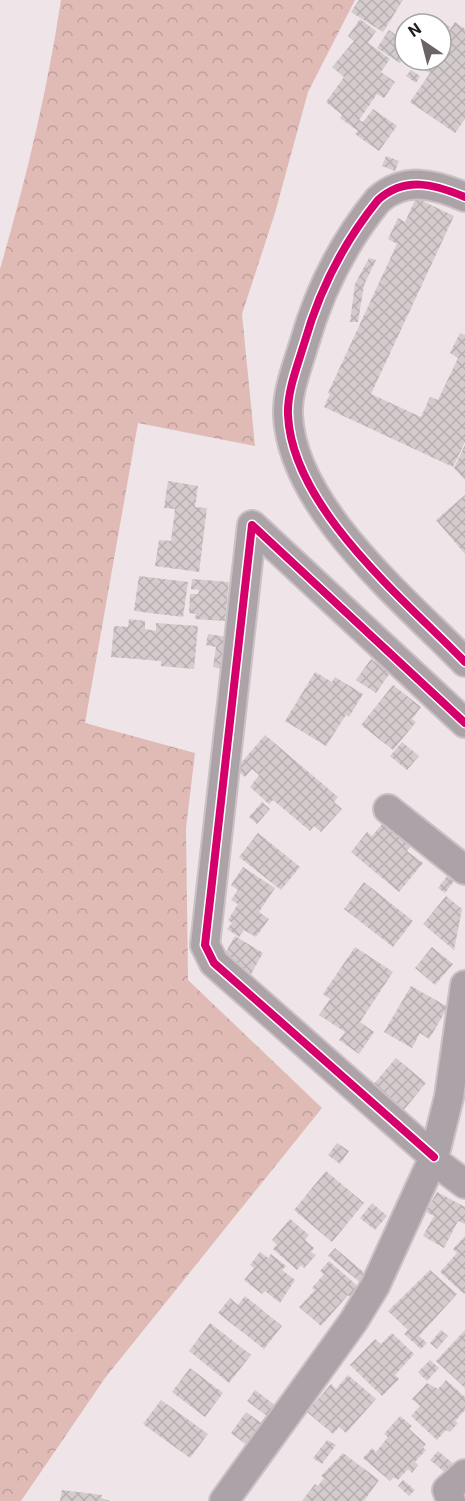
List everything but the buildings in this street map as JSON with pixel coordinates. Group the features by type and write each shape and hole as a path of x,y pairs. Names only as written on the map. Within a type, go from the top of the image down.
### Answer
{"street":[{"path":"465,197 419,183 409,183 387,192 371,208 333,267 315,308 291,389 288,412 297,461 320,503 349,542 465,662"},
{"path":"465,723 252,525 205,945 214,963 465,1184"},
{"path":"388,808 465,870"},
{"path":"224,1501 353,1322 375,1286 433,1158 449,1097 465,985"},
{"path":"451,1501 447,1490 465,1474"}],"green space":[{"path":"61,0 355,0 308,92 275,213 242,314 255,446 138,423 85,723 195,753 186,828 188,980 322,1108 105,1378 21,1501 0,1501 0,269 35,136"}],"cycle path":[{"path":"465,197 431,186 409,185 388,192 365,216 343,250 317,305 293,380 288,415 294,450 309,484 330,517 383,581 465,662"},
{"path":"434,1157 214,963 205,945 252,525 465,723"}]}
